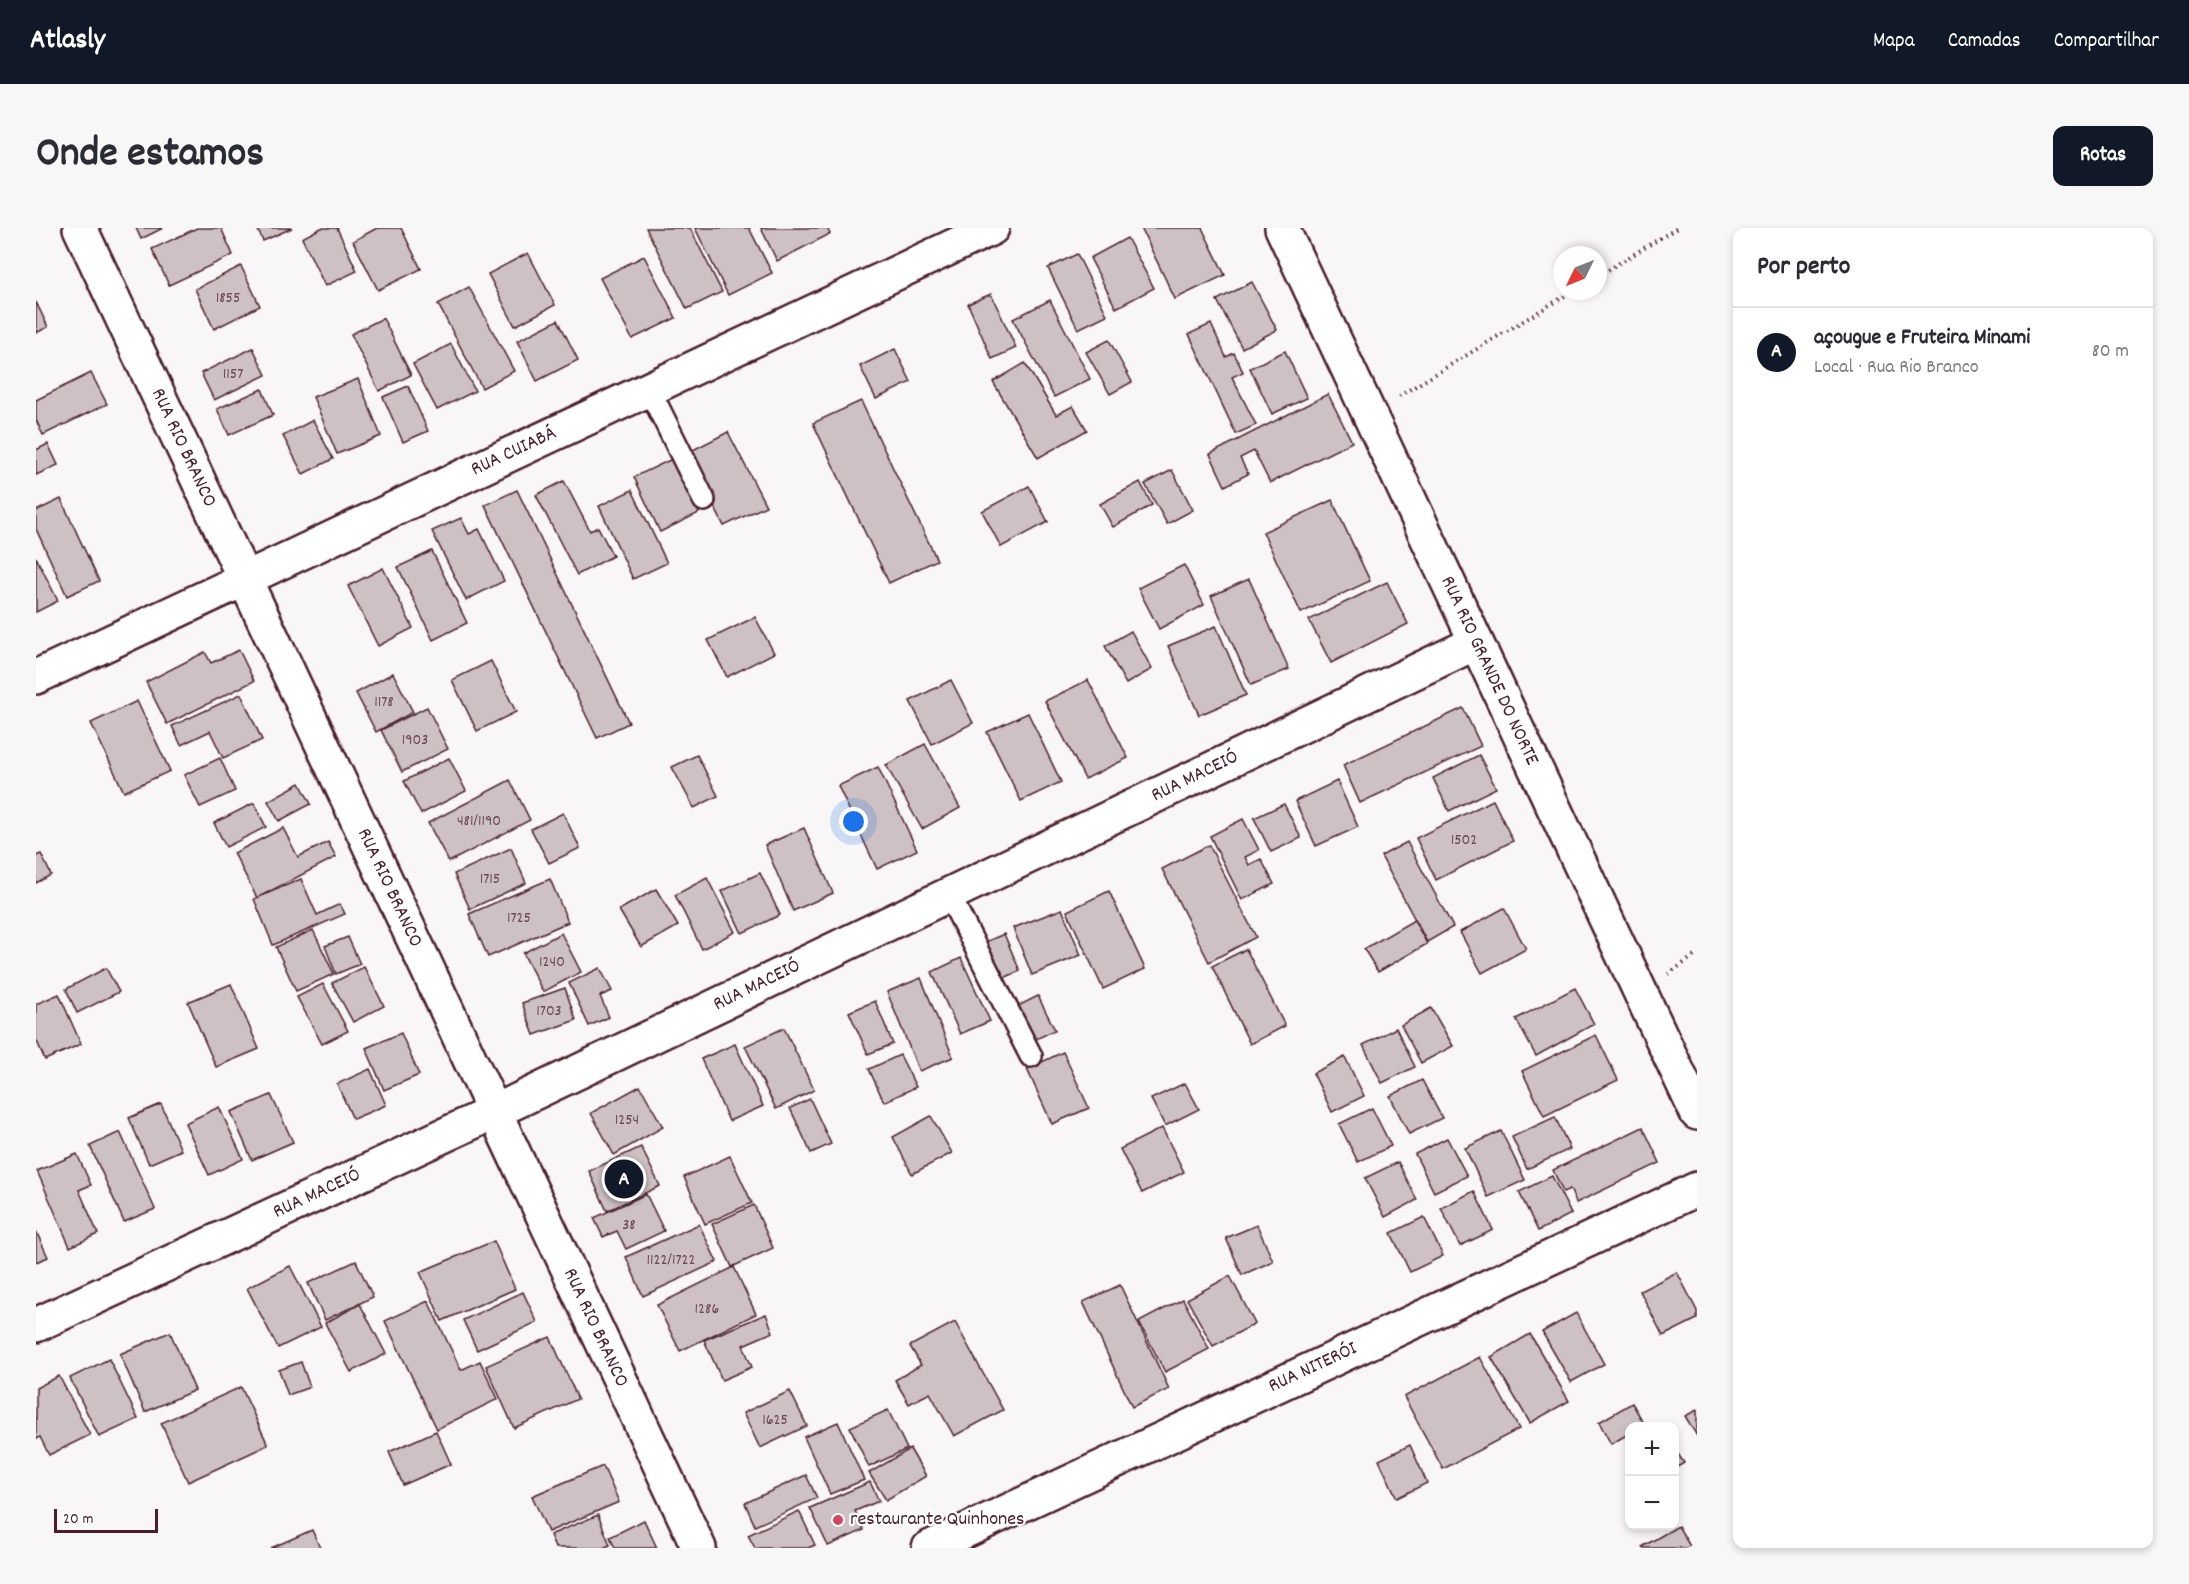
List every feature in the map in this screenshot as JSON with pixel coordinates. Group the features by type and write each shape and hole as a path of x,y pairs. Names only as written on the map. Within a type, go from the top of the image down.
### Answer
{"street":[{"name":"RUA RIO BRANCO","path":"80,228 699,1548"},
{"name":"RUA CUIABÁ","path":"36,677 992,228"},
{"name":"RUA RIO GRANDE DO NORTE","path":"1282,228 1697,1113"},
{"name":"RUA MACEIÓ","path":"36,1325 494,1112 1475,643"},
{"name":"RUA NITERÓI","path":"929,1548 1697,1189"}],"lane":[{"path":"649,389 704,501"},
{"path":"949,895 1031,1056"}],"path":[{"path":"1607,271 1677,228"},
{"path":"1369,414 1558,300"}],"building":[{"path":"136,228 163,228 141,239"},
{"path":"197,228 221,228 233,255 169,285 152,249"},
{"path":"257,228 292,228 263,241"},
{"path":"321,228 337,228 357,271 325,286 302,238"},
{"path":"377,228 401,228 421,269 378,290 353,241"},
{"path":"646,228 690,228 722,292 687,309"},
{"path":"695,228 749,228 772,273 728,295"},
{"path":"761,228 827,228 830,234 777,261"},
{"path":"1141,228 1202,228 1225,275 1175,299"},
{"path":"1127,238 1154,288 1116,308 1090,258"},
{"path":"528,253 555,305 515,326 488,274"},
{"path":"1077,254 1107,315 1078,329 1048,268"},
{"path":"644,256 676,318 632,339 600,278"},
{"path":"241,266 260,306 214,329 195,289"},
{"path":"1252,282 1277,330 1242,348 1217,300"},
{"path":"469,287 514,371 482,388 438,304"},
{"path":"991,294 1016,348 992,359 968,304"},
{"path":"1050,300 1090,379 1054,397 1013,319"},
{"path":"36,302 48,327 36,333"},
{"path":"383,318 411,375 379,391 351,334"},
{"path":"558,320 578,360 537,381 517,341"},
{"path":"1211,324 1226,357 1234,353 1243,372 1232,377 1256,425 1236,434 1189,334"},
{"path":"1109,340 1132,382 1110,394 1086,352"},
{"path":"451,344 475,391 437,410 413,364"},
{"path":"253,348 266,375 214,400 201,373"},
{"path":"895,349 911,382 876,399 860,366"},
{"path":"1285,351 1307,398 1272,414 1250,368"},
{"path":"1025,363 1056,415 1073,406 1087,430 1038,458 993,382"},
{"path":"91,373 107,404 43,435 36,420 36,400"},
{"path":"358,379 381,436 337,454 313,397"},
{"path":"408,386 428,431 403,442 383,397"},
{"path":"262,389 273,415 229,435 217,409"},
{"path":"1328,394 1352,442 1270,483 1254,451 1240,458 1248,474 1225,486 1210,454"},
{"path":"861,401 937,560 889,583 813,423"},
{"path":"313,420 333,459 303,474 283,436"},
{"path":"728,432 766,506 724,526 687,453"},
{"path":"48,444 58,465 36,475 36,450"},
{"path":"672,459 699,513 660,532 634,477"},
{"path":"1172,470 1193,510 1167,524 1145,484"},
{"path":"564,481 590,531 598,527 613,556 577,575 536,495"},
{"path":"1140,482 1152,505 1113,527 1100,504"},
{"path":"1029,486 1048,522 1001,547 982,511"},
{"path":"517,490 629,723 597,738 485,505"},
{"path":"632,490 667,563 633,579 599,506"},
{"path":"61,499 99,581 67,596 36,529 36,511"},
{"path":"1332,500 1370,581 1301,613 1263,532"},
{"path":"461,518 469,534 479,529 504,581 466,600 432,531"},
{"path":"432,551 467,623 433,640 398,567"},
{"path":"36,557 58,601 36,612"},
{"path":"1184,565 1204,605 1159,629 1138,588"},
{"path":"383,568 413,628 378,646 348,586"},
{"path":"1249,579 1289,669 1251,685 1211,596"},
{"path":"1387,582 1408,624 1331,663 1309,620"},
{"path":"755,617 774,653 727,677 708,640"},
{"path":"1216,626 1246,695 1199,715 1168,646"},
{"path":"1131,631 1152,669 1126,684 1105,646"},
{"path":"239,650 254,681 167,724 146,682 205,652 211,663"},
{"path":"491,661 516,712 477,731 452,680"},
{"path":"393,673 413,712 376,732 356,693"},
{"path":"951,680 973,723 932,744 910,701"},
{"path":"1088,680 1128,758 1085,779 1045,701"},
{"path":"241,694 262,740 223,758 210,731 181,745 172,726"},
{"path":"137,701 170,771 124,792 91,723"},
{"path":"427,707 448,749 402,772 381,730"},
{"path":"1463,708 1481,746 1360,803 1343,765"},
{"path":"1028,713 1061,782 1021,801 987,732"},
{"path":"925,744 960,808 922,829 886,765"},
{"path":"697,755 718,796 694,808 672,767"},
{"path":"1479,755 1496,788 1449,811 1433,778"},
{"path":"220,758 235,791 200,807 184,775"},
{"path":"449,758 466,791 421,814 404,781"},
{"path":"878,767 917,850 877,869 838,786"},
{"path":"510,780 530,820 449,862 428,823"},
{"path":"1337,781 1358,827 1316,846 1295,801"},
{"path":"300,783 311,804 279,821 268,801"},
{"path":"1493,800 1513,841 1436,880 1416,838"},
{"path":"254,803 266,827 226,847 214,823"},
{"path":"1284,804 1301,838 1271,852 1254,818"},
{"path":"563,813 580,848 549,863 531,829"},
{"path":"1243,819 1259,850 1245,857 1249,865 1261,859 1274,884 1242,900 1210,836"},
{"path":"283,828 298,857 328,842 336,857 257,898 234,853"},
{"path":"804,828 833,893 793,911 765,845"},
{"path":"1407,842 1453,927 1427,942 1381,856"},
{"path":"1209,845 1256,937 1209,962 1162,869"},
{"path":"511,848 526,883 470,909 454,874"},
{"path":"41,854 51,875 36,883 36,856"},
{"path":"760,873 780,915 742,933 722,891"},
{"path":"707,878 735,932 702,949 675,895"},
{"path":"301,879 317,915 340,904 345,914 273,945 254,899"},
{"path":"550,879 568,922 488,957 469,914"},
{"path":"656,889 678,926 641,947 619,910"},
{"path":"1109,891 1145,969 1103,989 1067,911"},
{"path":"1504,908 1526,949 1482,973 1460,932"},
{"path":"1062,909 1081,955 1032,975 1013,928"},
{"path":"1414,920 1427,944 1378,972 1364,949"},
{"path":"313,930 334,974 296,991 276,947"},
{"path":"561,933 581,972 543,992 523,953"},
{"path":"1004,934 1020,971 999,980 983,943"},
{"path":"348,937 360,964 336,974 325,946"},
{"path":"1246,949 1285,1026 1250,1044 1212,966"},
{"path":"961,958 990,1021 960,1034 932,972"},
{"path":"364,967 384,1006 353,1022 332,983"},
{"path":"106,968 119,992 77,1013 66,989"},
{"path":"600,968 612,991 600,996 609,1017 589,1026 569,983"},
{"path":"921,978 953,1057 919,1071 887,992"},
{"path":"231,984 259,1049 216,1067 188,1002"},
{"path":"323,984 348,1031 322,1044 297,997"},
{"path":"565,988 576,1020 534,1035 522,1003"},
{"path":"1575,988 1594,1024 1536,1056 1516,1019"},
{"path":"59,994 81,1044 45,1060 36,1039 36,1004"},
{"path":"1038,996 1055,1030 1028,1043 1012,1009"},
{"path":"875,1001 893,1044 868,1054 849,1012"},
{"path":"1431,1008 1453,1046 1421,1063 1401,1025"},
{"path":"784,1028 814,1090 776,1109 745,1046"},
{"path":"1396,1028 1415,1067 1382,1083 1363,1045"},
{"path":"401,1033 419,1075 384,1090 366,1048"},
{"path":"1596,1035 1618,1080 1544,1116 1522,1071"},
{"path":"735,1044 763,1106 729,1121 701,1059"},
{"path":"1063,1052 1089,1108 1052,1124 1027,1069"},
{"path":"900,1055 916,1087 884,1102 869,1069"},
{"path":"1345,1057 1364,1096 1332,1112 1313,1073"},
{"path":"370,1069 386,1105 353,1119 337,1084"},
{"path":"1422,1080 1442,1118 1409,1134 1390,1096"},
{"path":"1185,1083 1199,1109 1165,1126 1151,1099"},
{"path":"640,1086 663,1127 614,1155 591,1113"},
{"path":"271,1095 293,1142 252,1160 231,1112"},
{"path":"810,1099 831,1144 811,1153 790,1108"},
{"path":"161,1104 181,1150 149,1164 129,1118"},
{"path":"219,1107 243,1159 209,1175 185,1123"},
{"path":"1372,1108 1391,1146 1358,1162 1339,1124"},
{"path":"931,1116 952,1153 912,1174 893,1137"},
{"path":"1555,1117 1570,1149 1527,1169 1512,1137"},
{"path":"1643,1127 1660,1163 1576,1203 1570,1189 1563,1192 1553,1170"},
{"path":"1162,1128 1184,1172 1142,1193 1120,1149"},
{"path":"1501,1131 1525,1180 1488,1197 1465,1148"},
{"path":"120,1132 155,1209 124,1222 90,1146"},
{"path":"1447,1138 1467,1176 1434,1192 1415,1154"},
{"path":"641,1147 660,1186 607,1211 589,1171"},
{"path":"77,1154 91,1185 79,1190 98,1234 70,1247 37,1171"},
{"path":"730,1156 752,1203 705,1224 684,1177"},
{"path":"1398,1162 1417,1200 1385,1217 1365,1178"},
{"path":"1552,1176 1571,1214 1538,1231 1519,1192"},
{"path":"1474,1191 1493,1230 1460,1246 1441,1208"},
{"path":"646,1194 664,1231 626,1249 617,1231 603,1237 594,1218"},
{"path":"754,1205 773,1248 732,1267 712,1224"},
{"path":"1424,1217 1443,1256 1410,1272 1391,1233"},
{"path":"699,1224 717,1262 643,1296 626,1257"},
{"path":"1257,1225 1273,1261 1242,1275 1226,1238"},
{"path":"36,1231 48,1257 36,1262"},
{"path":"494,1241 515,1289 442,1321 420,1272"},
{"path":"356,1261 373,1297 325,1320 308,1283"},
{"path":"290,1266 321,1327 278,1348 247,1288"},
{"path":"734,1267 756,1314 680,1351 657,1305"},
{"path":"1677,1272 1697,1311 1697,1319 1663,1336 1640,1291"},
{"path":"1230,1276 1255,1324 1213,1346 1187,1299"},
{"path":"1120,1285 1169,1389 1132,1407 1083,1302"},
{"path":"523,1292 537,1322 477,1350 463,1320"},
{"path":"1183,1299 1209,1349 1165,1372 1139,1322"},
{"path":"428,1301 461,1370 480,1361 498,1399 437,1429 385,1321"},
{"path":"360,1304 386,1354 351,1372 325,1323"},
{"path":"1576,1313 1604,1364 1571,1382 1542,1332"},
{"path":"766,1314 773,1332 743,1345 752,1367 722,1380 704,1340"},
{"path":"955,1322 1003,1410 954,1436 930,1393 909,1404 895,1380 921,1365 910,1346"},
{"path":"170,1332 195,1390 145,1412 120,1354"},
{"path":"1530,1334 1569,1401 1530,1423 1491,1357"},
{"path":"550,1337 578,1399 514,1428 486,1366"},
{"path":"1480,1357 1519,1429 1443,1469 1404,1397"},
{"path":"109,1359 138,1419 99,1437 70,1378"},
{"path":"301,1362 310,1387 288,1395 279,1370"},
{"path":"59,1376 90,1435 49,1455 40,1437 36,1439 36,1388"},
{"path":"241,1387 268,1445 188,1482 161,1423"},
{"path":"790,1391 807,1426 760,1448 743,1413"},
{"path":"1632,1403 1643,1422 1625,1422 1625,1436 1611,1444 1599,1422"},
{"path":"888,1410 907,1449 869,1467 850,1427"},
{"path":"1697,1410 1697,1436 1685,1416"},
{"path":"838,1422 864,1480 830,1494 804,1437"},
{"path":"436,1431 451,1464 403,1485 389,1452"},
{"path":"1410,1445 1427,1483 1397,1498 1379,1460"},
{"path":"910,1449 926,1476 886,1500 869,1473"},
{"path":"1679,1456 1684,1463 1679,1466"},
{"path":"603,1466 619,1502 548,1532 532,1496"},
{"path":"806,1475 817,1498 755,1526 745,1503"},
{"name":"restaurante Quinhones","path":"870,1482 879,1501 855,1511 864,1530 828,1546 810,1508"},
{"path":"799,1511 815,1545 808,1548 755,1548 748,1535"},
{"path":"598,1515 610,1545 603,1548 555,1548 550,1535"},
{"path":"644,1520 657,1548 615,1548 610,1537"},
{"path":"1679,1528 1691,1548 1643,1548 1671,1530 1679,1530"},
{"path":"312,1530 320,1548 271,1548"}],"place":[{"name":"açougue e Fruteira Minami","path":"624,1179"},
{"name":"restaurante Quinhones","path":"838,1520"}]}
